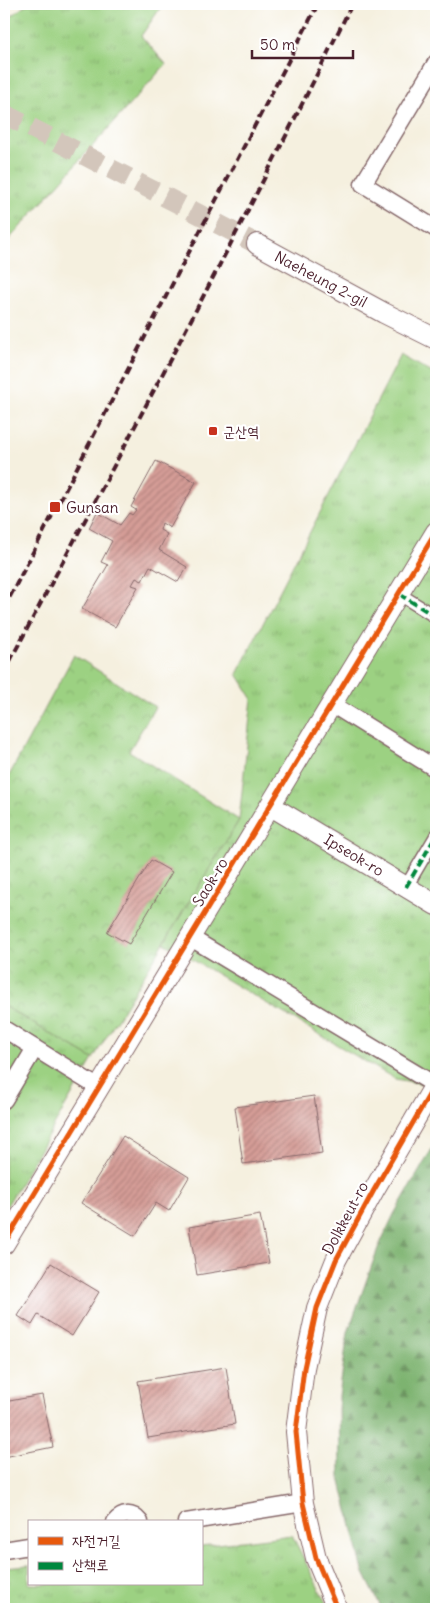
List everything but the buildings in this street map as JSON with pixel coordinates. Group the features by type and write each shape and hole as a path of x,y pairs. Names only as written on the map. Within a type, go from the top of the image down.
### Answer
{"street":[{"path":"434,222 363,184 436,63"},
{"name":"Naeheung 2-gil","path":"257,244 436,339"},
{"name":"Saok-ro","path":"4,1244 333,705 436,532"},
{"path":"399,594 436,617"},
{"path":"333,705 436,769"},
{"name":"Ipseok-ro","path":"271,806 436,905"},
{"path":"406,887 436,836"},
{"path":"191,938 436,1084"},
{"path":"4,1029 100,1088"},
{"path":"4,1100 35,1048"},
{"name":"Dolkkeut-ro","path":"337,1609 316,1558 303,1503 296,1432 304,1368 318,1308 336,1260 374,1190 436,1084"},
{"path":"198,1520 303,1503"},
{"path":"117,1520 119,1517 128,1514 138,1520"},
{"path":"4,1550 28,1546"}],"green space":[{"path":"27,4 163,4 141,36 166,64 4,245 4,22"},
{"path":"401,355 436,375 436,1086 395,1079 164,943 239,820 252,698 237,674"},
{"path":"74,655 155,707 129,751 239,820 93,1059 4,1006 4,785"},
{"path":"4,1006 93,1059 4,1211"},
{"path":"436,1142 436,1609 382,1609 363,1571 340,1478 339,1396 348,1332 378,1248 394,1214"},
{"path":"292,1535 329,1609 4,1609 4,1567 28,1565 28,1586 202,1586 202,1546"}],"tunnel":[{"path":"4,114 257,244"}],"railway":[{"path":"4,608 318,4"},
{"path":"4,672 137,423 352,4"}],"marked path":[{"path":"399,594 436,617"},
{"path":"406,887 436,836"}],"cycle path":[{"path":"4,1244 436,532"},
{"path":"337,1609 316,1558 303,1503 296,1432 304,1368 317,1308 336,1260 436,1083"}],"place":[{"name":"군산역","path":"213,431"},
{"name":"Gunsan","path":"55,507"}]}
